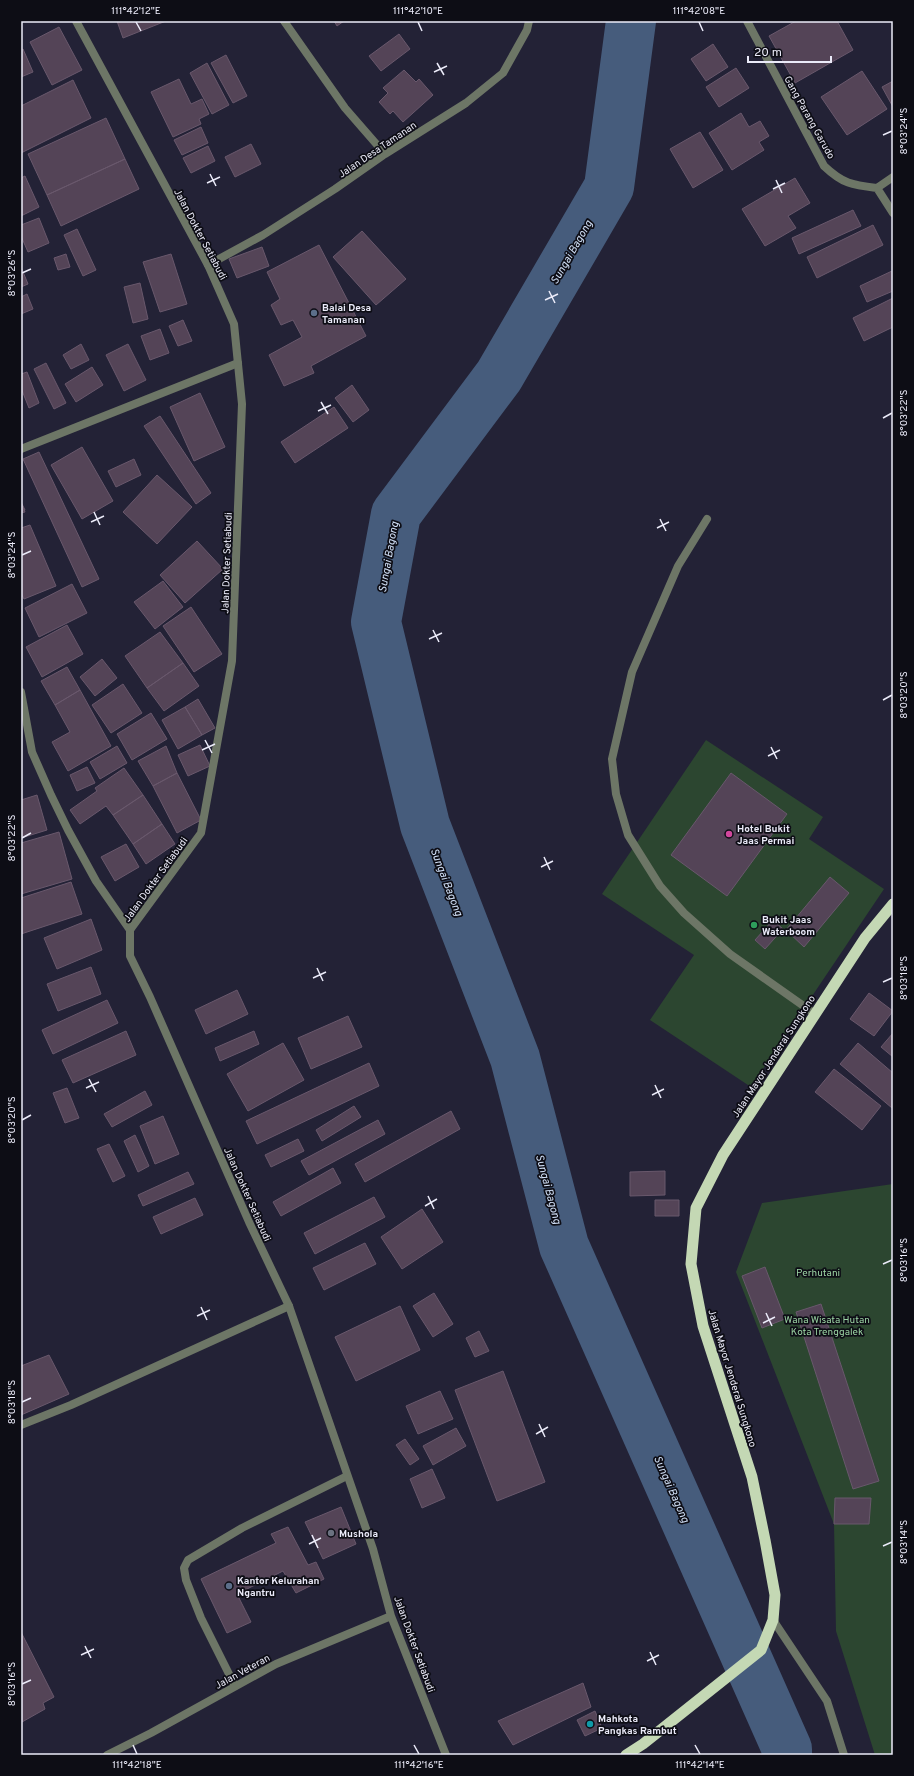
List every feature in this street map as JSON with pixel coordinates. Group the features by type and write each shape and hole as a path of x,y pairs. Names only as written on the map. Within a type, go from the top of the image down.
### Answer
{"highway":[{"name":"Jalan Mayor Jenderal Sungkono","path":"626,1755 643,1744 761,1650 773,1620 775,1595 766,1540 752,1477 703,1326 691,1264 696,1208 723,1155 865,938 893,904"}],"street":[{"name":"Jalan Dokter Setiabudi","path":"76,21 208,265 234,324 242,404 232,662 201,833 130,930 130,956 150,997 249,1222 289,1306 373,1549 391,1616 446,1755"},
{"path":"284,21 345,108 385,154"},
{"name":"Jalan Desa Tamanan","path":"208,265 263,235 335,189 385,154 466,103 502,73 527,30 529,21"},
{"name":"Gang Parang Garudo","path":"747,21 824,166 837,178 850,184 877,188"},
{"path":"893,176 877,188 893,213"},
{"path":"21,449 238,363"},
{"path":"707,519 678,566 632,672 612,759 616,794 628,835 660,886 669,897 684,913 730,954 815,1014"},
{"path":"21,692 32,752 51,794 68,830 96,881 130,930"},
{"path":"21,1425 71,1405 289,1306"},
{"path":"235,1686 201,1618 186,1580 184,1568 188,1560 242,1528 347,1476"},
{"name":"Jalan Veteran","path":"106,1755 151,1733 276,1664 391,1616"},
{"path":"773,1620 827,1701 844,1755"}],"green space":[{"name":"Bukit Jaas Waterboom","path":"706,740 823,817 809,839 884,889 751,1087 650,1020 694,955 602,894"},
{"name":"Perhutani","path":"893,1184 893,1755 875,1755 836,1631 834,1524 736,1272 762,1203"}],"building":[{"path":"117,21 166,21 123,38"},
{"path":"334,21 344,21 337,26"},
{"path":"796,21 837,21 853,50 795,83 769,36"},
{"path":"59,27 82,70 52,85 30,42"},
{"path":"399,34 410,49 381,71 369,56"},
{"path":"713,44 728,67 706,81 691,59"},
{"path":"23,49 33,72 21,77 21,50"},
{"path":"226,55 247,96 233,103 211,63"},
{"path":"207,63 229,105 212,114 190,73"},
{"path":"736,68 749,88 719,107 706,87"},
{"path":"404,70 416,82 419,79 433,95 403,122 393,111 390,114 379,102 388,93 383,88"},
{"path":"862,71 887,109 847,135 821,97"},
{"path":"179,79 191,104 202,99 209,114 199,119 201,124 173,137 151,92"},
{"path":"73,80 91,118 21,153 21,106"},
{"path":"893,81 893,107 882,87"},
{"path":"741,113 749,127 760,121 769,136 759,142 764,150 732,170 709,133"},
{"path":"106,118 125,159 47,195 28,154"},
{"path":"201,127 208,143 182,155 174,140"},
{"path":"700,132 723,170 693,188 670,149"},
{"path":"251,144 261,164 235,177 225,157"},
{"path":"208,146 215,161 191,173 183,158"},
{"path":"125,159 139,189 61,226 47,195"},
{"path":"25,176 39,207 21,216 21,178"},
{"path":"795,178 810,203 788,216 796,228 765,246 742,209"},
{"path":"853,210 861,226 799,254 792,238"},
{"path":"39,218 49,243 28,252 21,236 21,225"},
{"path":"873,225 883,245 817,278 807,257"},
{"path":"77,229 96,270 83,276 64,235"},
{"path":"362,231 406,279 376,305 333,257"},
{"name":"Balai Desa Tamanan","path":"319,245 366,336 311,366 314,373 284,386 269,355 302,337 293,320 281,325 271,305 280,299 267,272"},
{"path":"262,247 269,266 237,278 229,259"},
{"path":"66,254 70,267 58,270 54,258"},
{"path":"171,254 187,304 160,312 143,262"},
{"path":"21,267 28,284 21,287"},
{"path":"892,271 893,291 867,302 860,286"},
{"path":"140,283 148,319 133,323 124,287"},
{"path":"27,294 33,309 21,314 21,297"},
{"path":"893,298 893,327 864,341 853,318"},
{"path":"183,320 192,341 178,346 169,326"},
{"path":"160,329 169,353 150,360 141,336"},
{"path":"81,344 89,360 71,369 63,355"},
{"path":"128,344 146,380 124,391 106,355"},
{"path":"46,363 66,403 54,409 34,369"},
{"path":"92,367 103,385 76,402 65,384"},
{"path":"27,372 39,403 29,408 21,388 21,374"},
{"path":"352,385 369,410 353,422 335,398"},
{"path":"200,393 225,447 194,461 170,407"},
{"path":"334,407 348,428 295,463 281,442"},
{"path":"160,416 211,493 196,504 144,426"},
{"path":"82,447 113,501 82,519 51,465"},
{"path":"39,452 99,579 82,587 23,459"},
{"path":"134,459 141,475 116,487 108,471"},
{"path":"157,475 192,507 157,544 123,512"},
{"path":"21,502 25,510 21,512"},
{"path":"21,503 25,512 21,513"},
{"path":"30,525 56,586 24,599 21,593 21,528"},
{"path":"197,541 223,569 185,603 160,575"},
{"path":"163,581 183,607 155,629 134,602"},
{"path":"72,584 87,613 39,637 25,608"},
{"path":"191,607 222,654 194,672 163,626"},
{"path":"67,625 83,654 42,677 26,647"},
{"path":"160,632 183,663 147,688 125,656"},
{"path":"102,659 117,678 95,696 80,677"},
{"path":"183,663 199,686 164,711 147,688"},
{"path":"67,667 80,690 55,705 41,681"},
{"path":"123,684 142,713 111,733 92,705"},
{"path":"80,690 111,746 68,771 52,742 70,732 55,705"},
{"path":"198,699 215,728 202,735 185,707"},
{"path":"185,707 202,735 178,749 162,720"},
{"path":"151,713 167,739 132,760 117,734"},
{"path":"200,745 210,766 188,776 178,755"},
{"path":"117,746 127,763 100,779 90,762"},
{"path":"166,746 177,773 153,786 138,761"},
{"path":"87,767 95,783 77,791 70,775"},
{"path":"124,768 143,795 113,815 106,806 80,824 70,810 97,791 95,788"},
{"path":"177,773 201,820 177,833 153,786"},
{"name":"Hotel Bukit Jaas Permai","path":"731,773 787,814 727,896 671,855"},
{"path":"37,795 47,830 21,838 21,800"},
{"path":"143,795 162,824 133,844 113,815"},
{"path":"162,824 175,844 146,864 133,844"},
{"path":"59,832 72,879 21,894 21,843"},
{"path":"126,844 139,867 115,881 101,857"},
{"path":"830,877 849,893 804,947 786,930"},
{"path":"71,882 82,914 21,934 21,898"},
{"path":"91,919 102,950 57,969 44,938"},
{"path":"773,920 783,929 765,949 755,940"},
{"path":"91,967 101,994 58,1011 47,984"},
{"path":"237,990 248,1014 206,1034 195,1010"},
{"path":"869,993 893,1011 874,1036 850,1019"},
{"path":"107,1000 118,1023 53,1054 42,1030"},
{"path":"348,1016 362,1047 311,1069 298,1038"},
{"path":"126,1031 136,1055 73,1083 62,1060"},
{"path":"254,1031 259,1044 220,1061 215,1048"},
{"path":"893,1033 893,1057 881,1047"},
{"path":"283,1043 304,1080 248,1111 227,1074"},
{"path":"858,1043 893,1073 892,1108 840,1064"},
{"path":"369,1063 379,1086 257,1144 246,1121"},
{"path":"834,1069 881,1106 862,1130 815,1092"},
{"path":"67,1088 79,1118 65,1123 53,1093"},
{"path":"145,1091 152,1105 112,1127 104,1114"},
{"path":"354,1106 361,1117 322,1141 316,1130"},
{"path":"451,1111 460,1129 365,1182 355,1164"},
{"path":"163,1116 179,1154 155,1164 140,1126"},
{"path":"378,1120 385,1134 309,1175 301,1161"},
{"path":"135,1135 149,1166 138,1172 124,1141"},
{"path":"298,1139 304,1151 271,1167 265,1155"},
{"path":"109,1144 125,1176 113,1182 97,1149"},
{"path":"333,1168 341,1183 281,1216 273,1202"},
{"path":"665,1171 665,1195 630,1196 630,1172"},
{"path":"188,1172 194,1184 143,1206 138,1195"},
{"path":"374,1197 385,1217 315,1254 304,1233"},
{"path":"195,1198 203,1215 161,1234 153,1217"},
{"path":"655,1200 679,1200 679,1216 655,1216"},
{"path":"422,1209 443,1242 402,1269 381,1237"},
{"path":"365,1243 376,1264 324,1290 313,1268"},
{"path":"765,1267 785,1319 762,1328 742,1276"},
{"path":"434,1293 453,1324 433,1337 413,1306"},
{"path":"821,1304 879,1481 853,1489 796,1312"},
{"path":"400,1306 420,1350 356,1381 335,1337"},
{"path":"479,1331 489,1351 475,1357 466,1338"},
{"path":"49,1355 69,1394 21,1415 21,1366"},
{"path":"503,1371 545,1482 497,1501 455,1390"},
{"path":"440,1391 453,1419 418,1434 406,1406"},
{"path":"456,1428 466,1446 433,1465 423,1446"},
{"path":"405,1439 419,1459 410,1465 396,1445"},
{"path":"432,1469 445,1498 422,1508 410,1479"},
{"path":"835,1498 871,1498 869,1524 834,1524"},
{"name":"Mushola","path":"341,1507 356,1544 323,1559 305,1522"},
{"name":"Kantor Kelurahan Ngantru","path":"288,1527 308,1565 316,1562 324,1579 296,1593 283,1571 237,1594 251,1622 227,1633 201,1579 276,1543 271,1534"},
{"path":"21,1632 54,1697 43,1703 45,1709 22,1722"},
{"path":"583,1683 591,1707 513,1745 498,1721"},
{"name":"Mahkota Pangkas Rambut","path":"595,1711 602,1728 585,1736 577,1720"}],"waterway":[{"name":"Sungai Bagong","path":"631,21 609,187 499,376 396,514 376,622 425,825 515,1058 564,1246 787,1749 787,1755"}],"place":[{"name":"Balai Desa Tamanan","path":"314,313"},
{"name":"Hotel Bukit Jaas Permai","path":"729,834"},
{"name":"Bukit Jaas Waterboom","path":"754,925"},
{"name":"Mushola","path":"331,1533"},
{"name":"Kantor Kelurahan Ngantru","path":"229,1586"},
{"name":"Mahkota Pangkas Rambut","path":"590,1724"}],"park label":[{"name":"Wana Wisata Hutan Kota Trenggalek","path":"827,1324"}]}
